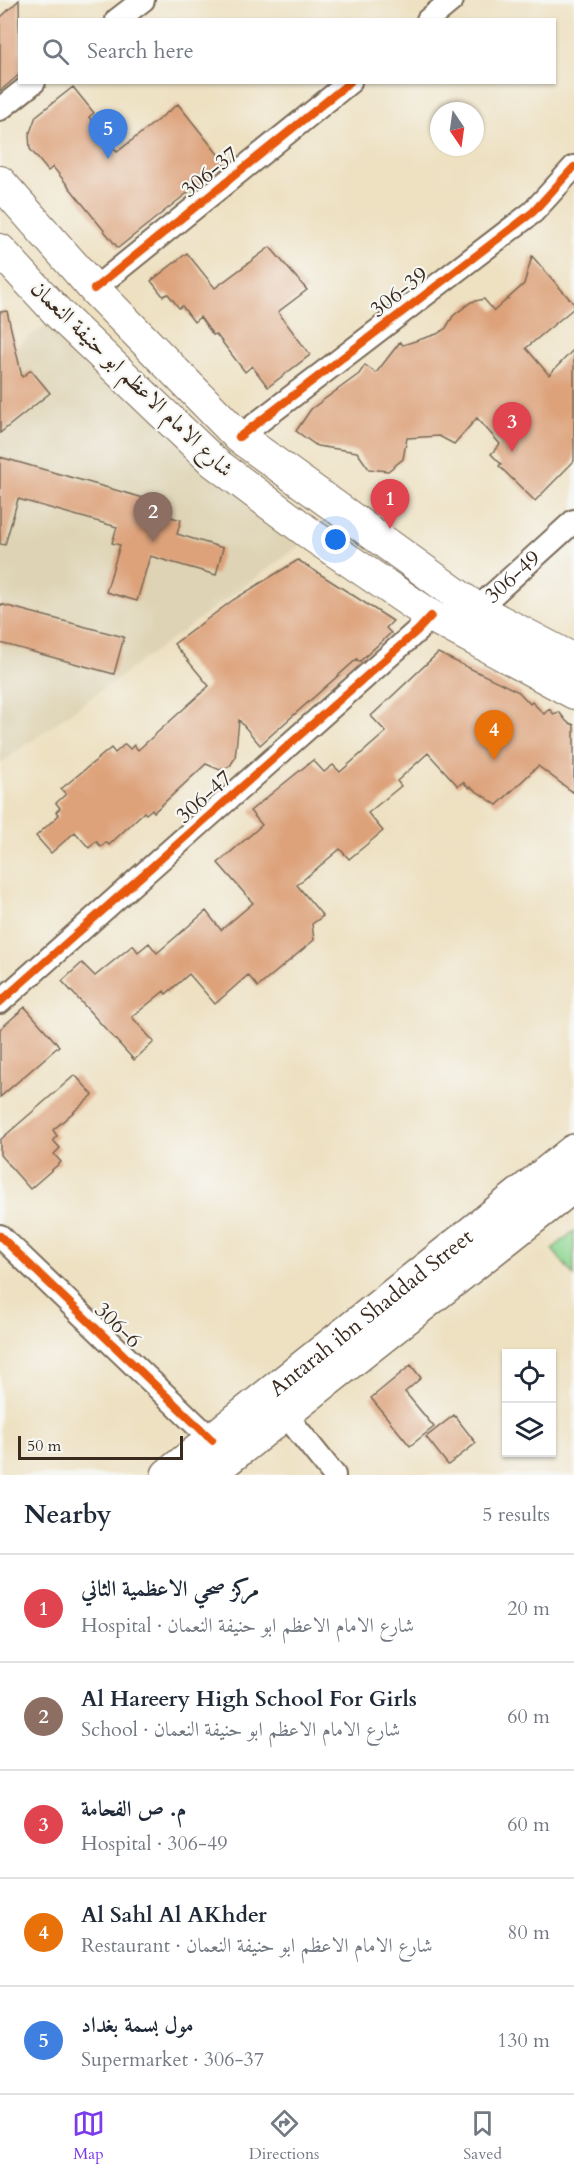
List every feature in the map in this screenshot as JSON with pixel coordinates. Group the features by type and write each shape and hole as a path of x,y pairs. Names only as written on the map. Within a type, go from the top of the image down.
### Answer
{"main road":[{"name":"شارع الامام الاعظم ابو حنيفة النعمان","path":"0,182 94,289 239,437 477,609 574,660"},
{"name":"شارع الامام الاعظم ابو حنيفة النعمان","path":"0,250 60,315 214,462 313,536 431,616 574,693"},
{"name":"Antarah ibn Shaddad Street","path":"168,1475 574,1151"},
{"name":"Antarah ibn Shaddad Street","path":"207,1475 574,1185"}],"street":[{"path":"120,18 143,0"},
{"path":"430,18 452,0"},
{"path":"0,109 31,84"},
{"name":"306-37","path":"94,289 348,84"},
{"name":"306-39","path":"239,437 533,212 574,167"},
{"name":"306-49","path":"477,609 574,521"},
{"name":"306-47","path":"0,1002 410,638 431,616"},
{"name":"306-6","path":"0,1236 212,1440"},
{"path":"285,1414 334,1475"}],"shaded area":[{"path":"60,315 313,536 0,764 0,358"}],"green space":[{"path":"574,1231 574,1276 552,1249"}],"building":[{"path":"19,0 18,76 0,91 0,18"},
{"path":"73,87 94,113 89,117 117,152 178,104 225,163 118,248 53,167 48,171 30,149 29,135 36,116"},
{"path":"270,247 307,290 278,312 310,355 268,387 252,366 245,372 200,317 194,322 182,306 179,308 168,294 163,296 151,281 187,253 215,288"},
{"path":"532,256 574,304 574,308 526,348 549,375 574,349 574,461 535,501 499,466 501,464 491,454 500,444 477,418 454,444 439,436 407,438 403,459 388,471 369,469 357,452 317,446 296,431 311,409 359,374 365,365 376,373 400,342 403,345 437,334 446,328 453,316 471,302 484,299 494,311 524,284"},
{"path":"7,311 22,377 31,370 50,393 0,433 0,312"},
{"path":"0,457 154,501 151,511 181,520 177,534 223,548 216,575 150,556 137,601 106,592 120,545 112,543 117,527 18,499 5,545 0,544"},
{"path":"298,560 393,621 386,628 391,633 359,662 357,659 260,745 239,720 235,758 230,766 220,770 206,764 154,812 152,809 146,814 144,812 109,845 106,842 101,847 96,841 89,848 75,832 51,853 36,836 59,815 56,812 60,808 56,803 66,794 61,789 111,748 115,753 125,744 130,749 134,745 138,750 209,686 174,644 233,600"},
{"path":"0,604 124,637 114,674 0,643"},
{"path":"438,653 519,692 544,714 549,709 554,714 559,712 567,722 574,725 574,793 538,766 497,805 463,782 458,786 428,753 397,781 401,786 368,813 383,831 349,859 340,849 297,885 323,916 312,924 314,940 258,987 248,975 215,1004 189,974 166,994 164,991 132,1017 154,1042 134,1060 62,981 82,963 95,976 133,945 138,952 149,943 157,953 206,911 221,930 253,903 218,863 262,825 250,811 313,760 324,772 333,765 340,772 386,732 371,716"},
{"path":"25,1007 59,1046 0,1097 0,1029"},
{"path":"75,1075 93,1095 53,1130 57,1136 53,1140 60,1148 54,1154 61,1162 30,1189 0,1155 0,1140"},
{"path":"411,1365 421,1378 405,1392 434,1427 410,1446 371,1398"},
{"path":"454,1415 476,1443 448,1465 426,1437"}],"cycle path":[{"path":"94,289 348,84"},
{"path":"239,437 533,212 574,167"},
{"path":"0,1002 431,616"},
{"path":"0,1236 212,1440"}],"place":[{"name":"مول بسمة بغداد","path":"108,159"},
{"name":"م. ص الفحامة","path":"512,452"},
{"name":"مركز صحي الاعظمية الثاني","path":"390,529"},
{"name":"Al Hareery High School For Girls","path":"153,542"},
{"name":"Al Sahl Al AKhder","path":"494,760"}]}
